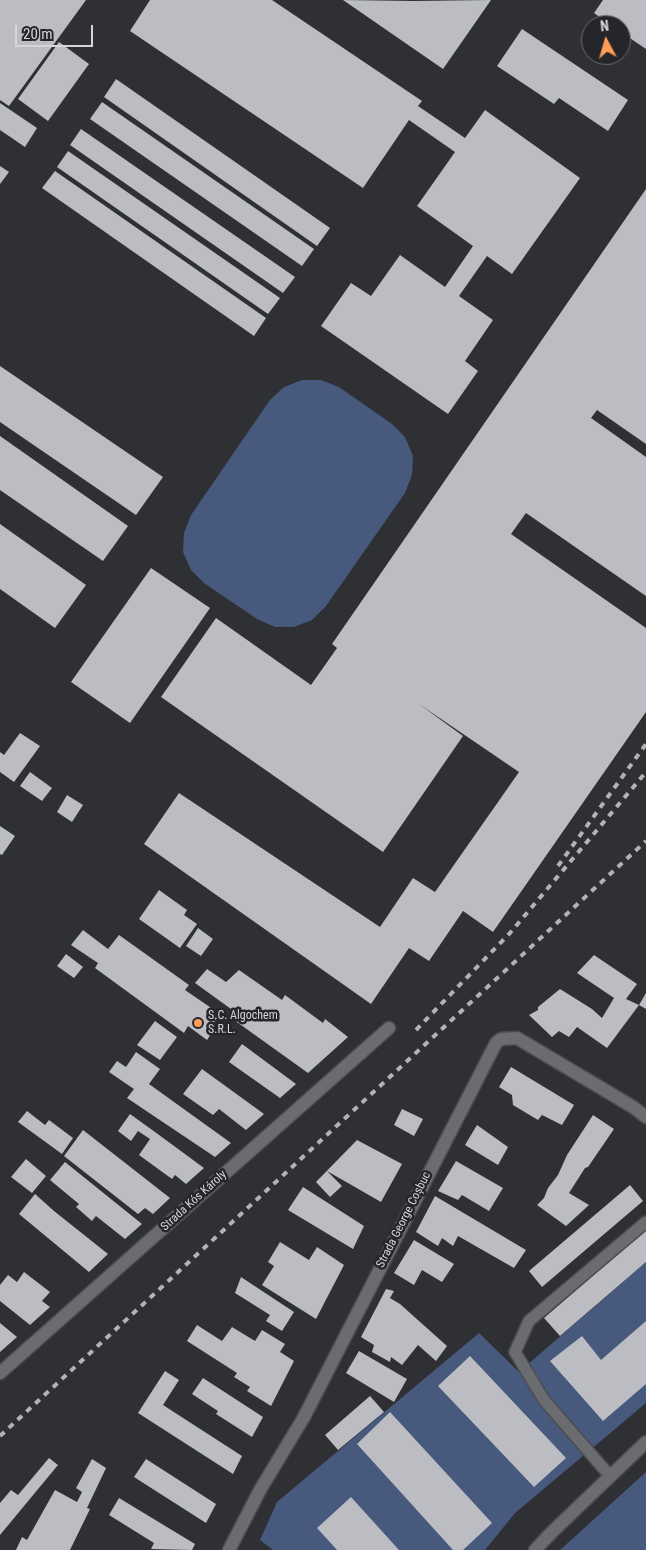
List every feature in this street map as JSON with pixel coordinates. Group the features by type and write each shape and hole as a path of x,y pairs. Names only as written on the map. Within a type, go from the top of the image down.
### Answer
{"street":[{"name":"Strada Kós Károly","path":"0,1374 389,1028"},
{"name":"Strada George Coșbuc","path":"229,1550 260,1490 304,1416 496,1043 502,1039 517,1038 646,1116"},
{"path":"536,1550 646,1442"}],"lane":[{"path":"610,1476 544,1400 516,1352 528,1321 646,1222"}],"shaded area":[{"path":"302,380 321,380 339,387 392,424 405,437 413,456 412,475 405,493 326,606 312,620 294,627 275,627 257,619 204,583 191,570 183,552 184,533 191,515 270,400 284,387"},
{"path":"646,1262 646,1403 515,1513 485,1550 273,1550 260,1540 277,1502 479,1333 519,1372"},
{"path":"646,1472 646,1550 560,1550"}],"building":[{"path":"0,0 86,0 9,106 0,100"},
{"path":"150,0 272,0 422,101 418,106 465,138 485,110 580,178 512,274 487,256 459,296 493,320 465,361 478,371 448,414 321,326 351,283 371,296 400,255 445,287 473,246 417,206 455,152 409,120 363,188 130,31"},
{"path":"343,0 414,1 491,0 443,69"},
{"path":"603,0 646,0 646,49 631,39 631,15 597,15 594,13"},
{"path":"522,29 628,100 608,131 559,98 554,104 497,66"},
{"path":"59,42 89,64 48,121 18,99"},
{"path":"116,79 330,228 317,246 104,97"},
{"path":"102,102 314,249 302,266 90,119"},
{"path":"0,103 37,128 25,147 0,130"},
{"path":"81,129 295,277 283,293 70,145"},
{"path":"68,151 280,298 268,314 57,167"},
{"path":"0,166 9,172 0,184"},
{"path":"55,171 266,318 254,336 42,188"},
{"path":"646,189 646,444 597,410 591,418 646,457 646,596 526,513 511,534 646,628 646,712 493,932 463,911 429,961 409,948 371,1004 144,844 179,793 380,927 413,878 435,892 519,772 419,704 463,736 383,852 161,697 216,618 311,685 337,648 332,644"},
{"path":"0,366 163,477 136,515 0,422"},
{"path":"0,436 128,526 103,561 0,490"},
{"path":"0,524 86,585 55,628 0,589"},
{"path":"151,568 210,608 130,723 71,682"},
{"path":"20,733 40,746 14,782 0,772 0,752 4,755"},
{"path":"30,772 52,788 42,801 20,786"},
{"path":"67,795 83,805 72,822 57,812"},
{"path":"0,826 15,836 2,855 0,854"},
{"path":"159,890 187,910 184,915 197,924 180,948 139,919"},
{"path":"198,928 213,939 201,956 186,946"},
{"path":"83,930 108,949 119,935 189,985 185,990 220,1014 213,1024 216,1026 207,1040 188,1026 184,1033 95,968 98,963 71,945"},
{"path":"66,954 83,967 74,978 57,966"},
{"path":"594,955 637,984 626,999 639,1005 607,1048 577,1027 569,1037 559,1031 552,1037 529,1015 538,1010 538,1007 560,989 592,1009 602,1018 614,998 577,973"},
{"path":"207,969 226,982 239,970 282,1000 285,995 323,1023 325,1019 348,1037 308,1073 234,1020 238,1014 195,983"},
{"path":"646,993 646,1009 639,1005"},
{"path":"155,1021 177,1037 160,1060 137,1045"},
{"path":"242,1044 296,1084 280,1098 229,1062"},
{"path":"136,1052 160,1069 149,1084 231,1143 215,1157 127,1098 134,1089 109,1072 117,1061 126,1067"},
{"path":"511,1067 574,1105 562,1125 542,1115 538,1120 513,1105 512,1095 499,1087"},
{"path":"202,1069 264,1114 246,1130 219,1109 213,1115 183,1094"},
{"path":"402,1109 423,1119 414,1136 394,1125"},
{"path":"27,1111 45,1125 49,1120 73,1138 62,1154 18,1122"},
{"path":"130,1114 204,1168 186,1184 175,1175 172,1179 139,1155 150,1139 138,1131 131,1141 118,1131"},
{"path":"593,1115 614,1129 569,1193 589,1205 566,1226 537,1205 544,1198 567,1155"},
{"path":"477,1125 508,1147 498,1165 465,1145"},
{"path":"83,1130 170,1198 153,1214 145,1208 138,1214 64,1156"},
{"path":"357,1140 402,1164 381,1202 327,1171 342,1186 330,1197 316,1182"},
{"path":"26,1159 46,1176 32,1193 11,1177"},
{"path":"456,1161 503,1188 489,1211 462,1195 458,1200 438,1191"},
{"path":"65,1162 142,1224 125,1239 96,1216 92,1221 76,1207 79,1204 50,1180"},
{"path":"630,1185 643,1201 542,1287 529,1271"},
{"path":"303,1187 364,1226 353,1249 288,1210"},
{"path":"35,1194 108,1254 89,1272 19,1214"},
{"path":"435,1196 526,1250 514,1268 458,1236 453,1246 442,1238 438,1246 416,1232"},
{"path":"646,1230 646,1262 560,1336 544,1318"},
{"path":"414,1240 454,1264 442,1282 422,1270 414,1285 394,1273"},
{"path":"280,1242 309,1260 317,1247 344,1265 316,1319 262,1285 274,1266 268,1262"},
{"path":"24,1272 50,1292 42,1301 50,1307 30,1325 0,1301 0,1285 8,1275 17,1282"},
{"path":"241,1277 294,1312 282,1331 266,1321 270,1315 235,1293"},
{"path":"386,1289 394,1291 390,1298 400,1304 447,1346 436,1361 418,1345 402,1365 391,1357 390,1362 372,1352 374,1345 361,1337"},
{"path":"646,1321 646,1384 603,1421 550,1361 582,1336 601,1360"},
{"path":"0,1323 17,1337 0,1352"},
{"path":"197,1325 222,1341 232,1327 255,1341 262,1330 285,1344 280,1352 294,1361 271,1406 247,1391 250,1387 234,1377 237,1373 187,1341"},
{"path":"359,1351 407,1379 394,1402 346,1373"},
{"path":"470,1356 566,1458 534,1487 438,1386"},
{"path":"165,1371 179,1380 163,1405 242,1456 233,1474 138,1413"},
{"path":"203,1378 263,1417 252,1437 216,1414 218,1411 192,1394"},
{"path":"370,1396 384,1412 338,1450 325,1435"},
{"path":"390,1412 492,1523 463,1550 453,1550 357,1444"},
{"path":"49,1458 58,1465 0,1535 0,1503 11,1490 18,1495"},
{"path":"92,1459 106,1468 87,1508 90,1509 70,1550 16,1550 22,1537 27,1540 55,1490 77,1502 82,1492 76,1488"},
{"path":"146,1459 216,1504 206,1523 134,1477"},
{"path":"351,1497 399,1550 337,1550 317,1528"},
{"path":"119,1498 195,1544 192,1550 151,1549 154,1543 109,1515"}],"railway":[{"path":"558,866 646,744"},
{"path":"416,1030 510,933 646,772"},
{"path":"0,1436 646,841"}],"place":[{"name":"S.C. Algochem S.R.L.","path":"198,1023"}]}
